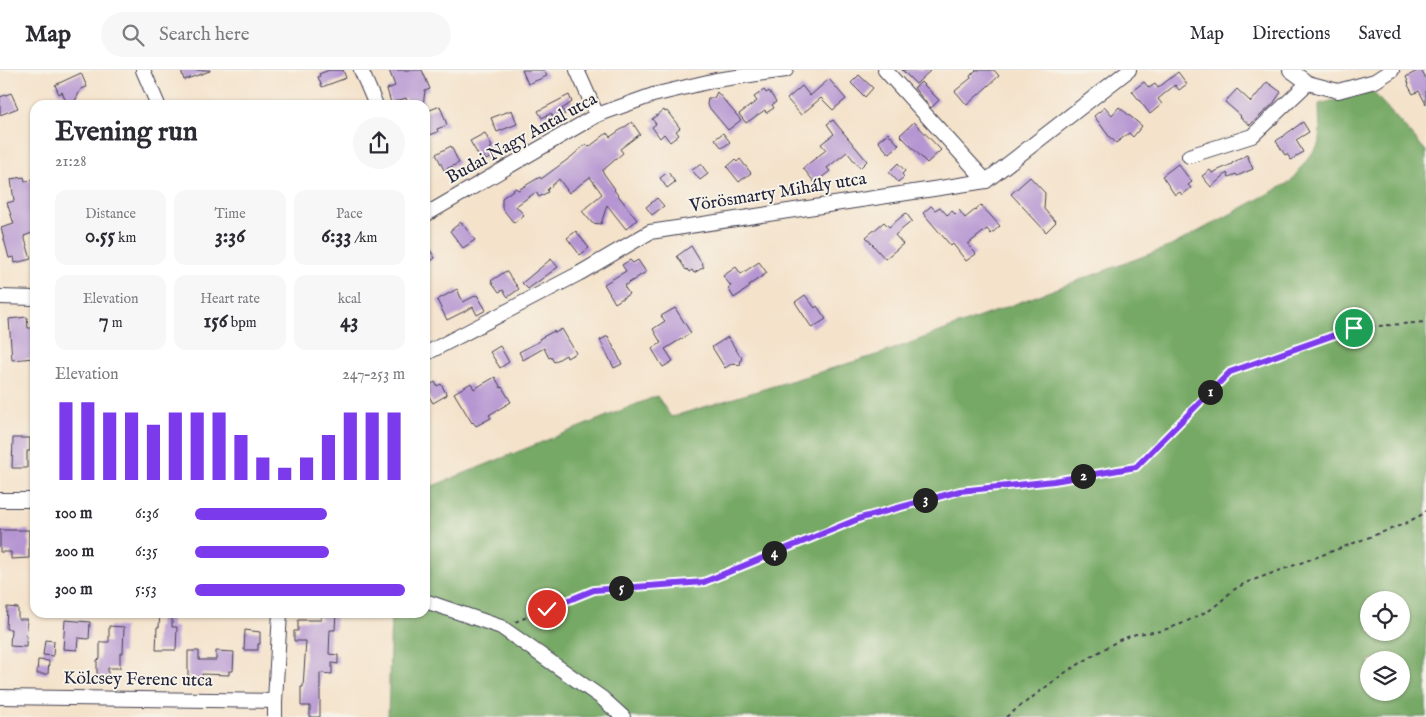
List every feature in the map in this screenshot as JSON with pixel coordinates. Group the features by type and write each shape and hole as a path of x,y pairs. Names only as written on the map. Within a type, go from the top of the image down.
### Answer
{"street":[{"path":"143,70 156,100"},
{"path":"361,70 374,100"},
{"path":"577,70 597,115"},
{"name":"Budai Nagy Antal utca","path":"430,212 597,115 713,75 786,70"},
{"path":"886,70 986,181"},
{"path":"1290,70 1308,83 1338,91 1375,81 1392,70"},
{"name":"Vörösmarty Mihály utca","path":"430,351 580,273 650,232 986,181 1122,72"},
{"path":"1189,156 1252,136 1308,83"},
{"path":"0,297 30,298"},
{"path":"0,500 30,500"},
{"path":"430,603 501,628 602,698 623,717"},
{"path":"275,717 280,618"},
{"name":"Kölcsey Ferenc utca","path":"0,697 275,701"}],"path":[{"path":"501,628 594,590 704,582 861,518 960,491 1054,481 1136,467 1230,372 1354,328 1426,322"},
{"path":"1006,717 1066,672 1119,640 1136,634 1154,632 1176,626 1210,610 1232,591 1245,583 1404,524 1421,515 1426,510"}],"green space":[{"path":"1372,91 1426,151 1426,717 388,717 391,618 430,618 430,487 657,396 671,417 883,353 1171,246 1290,182 1320,143 1319,104"}],"building":[{"path":"181,70 210,70 210,71 184,80"},
{"path":"329,70 343,70 346,78 322,87 318,77 320,76 319,74"},
{"path":"389,70 422,70 430,89 425,91 424,100 407,100 406,98 390,100 387,89 395,86"},
{"path":"522,70 544,70 547,76 528,84"},
{"path":"902,70 931,70 916,84"},
{"path":"976,70 994,70 999,76 967,105 955,91 971,78 970,76"},
{"path":"1421,70 1426,79 1426,104 1419,91 1413,94 1406,77"},
{"path":"1178,72 1187,84 1179,90 1175,85 1158,99 1162,104 1150,114 1132,91 1144,82 1149,88 1155,84 1158,88"},
{"path":"81,73 87,87 81,89 76,100 65,100 62,92 59,94 55,85"},
{"path":"859,75 873,88 865,97 851,83"},
{"path":"829,79 846,99 833,110 821,98 801,115 787,99 802,86 810,96"},
{"path":"921,82 939,100 931,108 914,88"},
{"path":"1267,82 1281,92 1273,104 1250,125 1225,102 1237,89 1251,102"},
{"path":"764,90 766,93 769,91 776,102 772,105 774,108 766,113 765,110 746,123 739,114 757,101 754,97"},
{"path":"717,92 741,120 728,130 707,105 708,98 714,98"},
{"path":"11,93 18,108 0,115 0,97"},
{"path":"569,95 572,102 562,109 565,114 554,119 551,113 542,118 538,111"},
{"path":"440,106 447,125 437,129 438,132 430,135 430,110"},
{"path":"1105,107 1112,115 1119,107 1142,126 1133,137 1129,133 1116,143 1094,116"},
{"path":"512,110 517,124 497,132 491,118"},
{"path":"664,110 665,112 667,111 680,128 676,131 679,135 670,142 664,134 660,138 652,127 656,124 652,119"},
{"path":"833,120 867,161 860,168 847,152 827,168 830,171 815,183 803,168 826,150 821,144 834,134 827,124"},
{"path":"632,122 640,134 620,149 623,153 602,171 637,220 626,229 607,205 601,224 592,223 582,211 602,194 590,177 569,193 559,179 547,190 548,192 539,197 536,192 516,206 524,215 514,223 502,208 502,198 516,188 518,190 540,177 541,179 586,144 589,147 607,133 610,137"},
{"path":"914,122 941,150 927,163 900,135"},
{"path":"1303,122 1309,132 1296,140 1303,152 1291,160 1287,154 1285,155 1276,141"},
{"path":"485,133 494,156 486,160 483,156 480,158 470,141"},
{"path":"723,133 730,142 722,148 715,139"},
{"path":"888,133 899,145 889,154 878,141"},
{"path":"451,146 459,163 444,170 436,154"},
{"path":"1247,155 1253,169 1237,176 1236,174 1229,177 1227,173 1211,187 1202,176 1210,170 1212,173"},
{"path":"740,159 751,173 739,182 727,167 735,160 737,162"},
{"path":"898,163 905,171 902,174 904,177 898,182 889,172"},
{"path":"701,164 708,174 700,180 692,170"},
{"path":"1178,164 1192,182 1188,185 1191,188 1182,195 1180,192 1175,195 1162,176"},
{"path":"668,172 675,182 667,188 660,178"},
{"path":"24,177 25,181 30,180 30,234 24,236 30,259 15,263 14,257 9,258 1,228 14,224 7,203 14,201 11,179"},
{"path":"1030,177 1045,193 1044,209 1056,222 1046,232 1011,194"},
{"path":"657,198 664,206 652,215 646,207"},
{"path":"981,205 1000,226 991,234 987,229 968,244 976,254 966,261 953,244 951,246 923,213 931,206 935,210 940,207 947,215 952,211 955,214 959,210 965,218"},
{"path":"906,213 912,221 895,235 903,244 885,259 866,237 884,222 889,227"},
{"path":"461,222 475,240 463,248 450,231"},
{"path":"576,231 589,248 580,255 567,238"},
{"path":"691,246 704,267 694,273 692,270 689,272 686,270 677,256"},
{"path":"430,250 435,258 430,262"},
{"path":"551,259 558,267 528,289 522,283"},
{"path":"630,260 633,263 638,260 646,272 624,286 629,294 615,303 604,284 626,271 622,265"},
{"path":"759,262 767,273 734,298 728,288 731,286 723,276 736,267 741,274"},
{"path":"506,271 519,289 508,297 503,290 499,292 491,281"},
{"path":"457,289 463,302 477,295 486,310 477,315 473,307 447,320 437,300"},
{"path":"805,295 815,308 817,306 826,319 812,328 795,302"},
{"path":"675,308 691,333 665,349 673,361 663,367 652,349 661,343 653,329 665,321 661,316"},
{"path":"27,317 28,328 30,328 30,358 12,360 9,319"},
{"path":"562,329 576,353 567,358 566,355 554,362 551,357 549,358 544,348 523,360 519,352 540,341 539,339"},
{"path":"608,336 622,364 614,368 600,340"},
{"path":"728,337 740,356 742,356 740,365 733,363 725,368 712,347"},
{"path":"500,346 509,362 500,368 490,352"},
{"path":"495,377 511,402 489,415 491,418 476,426 472,423 454,393 471,383 474,389"},
{"path":"435,382 437,386 441,384 447,395 433,403 430,398 430,385"},
{"path":"13,438 30,438 30,451 27,451 27,468 12,468"},
{"path":"0,530 29,530 29,558 11,559 11,552 0,552"},
{"path":"7,607 18,608 18,619 27,619 26,647 10,646 11,629 6,629"},
{"path":"160,618 172,618 172,627 177,627 176,650 156,650 157,627 159,627"},
{"path":"321,618 336,618 335,630 330,630 329,654 338,655 338,664 332,663 332,674 320,673 320,717 310,717 310,706 301,706 306,641 294,641 294,631 298,631 298,620 321,620"},
{"path":"65,620 90,622 89,639 78,638 77,650 63,649"},
{"path":"109,626 124,627 123,653 120,653 120,668 108,668 108,679 97,678 100,642 109,642"},
{"path":"245,630 260,632 258,650 244,650"},
{"path":"45,640 54,641 53,656 43,655"},
{"path":"188,651 199,651 199,660 216,660 216,651 234,652 233,671 229,671 229,675 202,674 202,683 190,682 190,676 188,676"},
{"path":"38,660 49,661 48,674 37,674"}],"route":[{"path":"547,609 594,590 704,582 861,518 960,491 1054,481 1136,467 1230,372 1354,328"}]}
